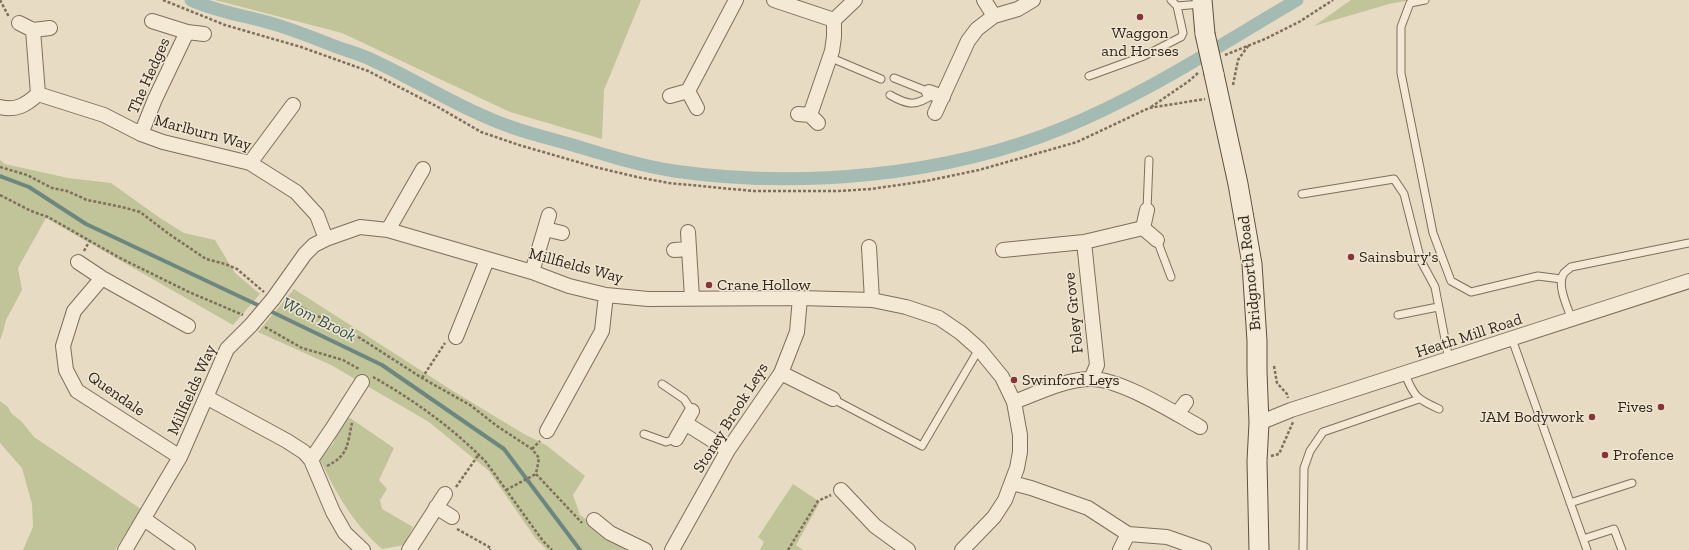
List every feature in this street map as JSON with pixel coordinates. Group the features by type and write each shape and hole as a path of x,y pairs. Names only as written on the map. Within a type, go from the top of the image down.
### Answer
{"main road":[{"name":"Bridgnorth Road","path":"1202,2 1209,71 1238,184 1252,264 1257,341 1259,423 1257,461 1258,550"}],"street":[{"path":"670,96 688,91 736,0"},
{"path":"774,0 834,20"},
{"path":"809,117 829,57 834,37 834,20 856,0"},
{"path":"984,0 994,16"},
{"path":"935,113 935,94 977,29 994,16 1018,9 1032,0"},
{"name":"The Hedges","path":"152,21 187,32 204,34"},
{"path":"19,23 33,30 50,28"},
{"path":"0,107 9,109 26,105 38,94 33,30"},
{"name":"The Hedges","path":"142,134 155,99 187,32"},
{"path":"688,91 697,108"},
{"name":"Marlburn Way","path":"38,94 104,115 142,134 163,142 250,163 296,192 317,215 326,239"},
{"path":"250,163 293,105"},
{"path":"388,230 419,189 423,169"},
{"path":"1143,228 1147,210"},
{"path":"532,272 549,215"},
{"name":"Millfields Way","path":"125,550 180,457 227,349 275,295 304,254 314,245 326,239 360,228 388,230 532,272 570,286 606,295 648,299 800,298 872,300 906,307 939,318 961,333 979,349 1002,377 1014,402 1020,435 1020,452 1012,483 1005,500 994,517 962,550"},
{"path":"1143,228 1157,240"},
{"path":"1003,250 1084,242 1143,228"},
{"path":"545,229 562,233"},
{"path":"688,232 692,298"},
{"name":"Foley Grove","path":"1084,242 1097,365 1091,379"},
{"path":"869,247 872,300"},
{"path":"674,250 689,249"},
{"path":"456,337 487,260"},
{"path":"78,262 102,278 188,326"},
{"name":"Quendale","path":"102,278 74,311 63,346 66,370 77,391 180,457"},
{"name":"Heath Mill Road","path":"1259,423 1292,410 1689,282"},
{"path":"547,431 602,331 606,295"},
{"name":"Stoney Brook Leys","path":"672,550 728,450 782,372 797,332 800,298"},
{"path":"782,372 833,399"},
{"path":"314,466 332,429 364,376"},
{"path":"1014,402 1053,387 1077,380 1091,379 1107,382 1135,392 1200,427"},
{"path":"206,397 287,441 304,452 314,466 336,517 345,533 363,550"},
{"path":"1177,414 1186,402"},
{"path":"676,439 689,417 728,450"},
{"path":"1012,483 1088,508 1128,534 1167,537 1204,550"},
{"path":"841,490 875,526 908,550"},
{"path":"409,550 445,494"},
{"path":"434,511 452,516"},
{"path":"144,519 188,550"},
{"path":"589,523 645,550"},
{"path":"1120,550 1128,534"}],"lane":[{"path":"1089,76 1144,56 1181,37 1183,33 1177,6 1171,0"},
{"path":"1425,0 1410,3 1405,12 1401,27 1402,73 1433,234 1451,281 1471,292 1538,276 1561,279"},
{"path":"1177,6 1202,2"},
{"path":"829,57 880,79"},
{"path":"894,78 935,94"},
{"path":"890,95 910,104 924,101 935,94"},
{"path":"1147,210 1150,160"},
{"path":"1302,194 1394,179 1404,194 1421,261 1435,287 1449,360"},
{"path":"1157,240 1171,276"},
{"path":"1572,320 1562,289 1561,279 1564,273 1581,265 1689,243"},
{"path":"1398,315 1438,307"},
{"path":"1512,339 1587,550"},
{"path":"833,399 922,446 979,349"},
{"path":"1405,374 1411,389 1419,399 1439,409"},
{"path":"662,384 684,399 689,417"},
{"path":"1303,550 1304,468 1310,451 1323,432 1419,399"},
{"path":"644,434 666,442 676,439"},
{"path":"1570,503 1632,483"},
{"path":"1583,539 1614,529 1622,550"}],"path":[{"path":"0,0 9,17 19,23"},
{"path":"163,0 225,25 301,47 368,71 438,107 481,132 519,145 595,167 669,183 753,191 780,192 871,189 926,181 979,170 1077,142 1149,108 1189,81 1209,71"},
{"path":"1223,56 1265,39 1292,25 1333,0"},
{"path":"1233,88 1238,60 1249,45"},
{"path":"1149,108 1208,99"},
{"path":"0,166 27,175 52,188 67,191 87,200 140,212 206,259 237,269 275,295 360,338 422,378 470,405 532,450 539,458 536,474 506,490"},
{"path":"0,195 31,211 48,216 120,258 189,292 239,312"},
{"path":"266,327 302,348 343,360 364,376 391,387 441,423 479,454 486,462 543,541 552,550"},
{"path":"422,378 450,337 456,337"},
{"path":"314,466 343,457 348,443 351,424 355,417"},
{"path":"445,494 452,493 479,454"},
{"path":"536,474 574,517 589,523"},
{"path":"788,550 818,501 841,490"},
{"path":"434,511 490,548 490,550"}],"green space":[{"path":"215,0 641,0 604,90 602,139 510,112 342,33"},
{"path":"1351,0 1410,0 1389,4 1314,26"},
{"path":"0,160 5,164 68,178 111,183 184,233 215,240 235,273 260,294 233,325 46,218 18,268 22,290 6,320 0,340"},
{"path":"294,289 453,391 524,434 546,445 585,476 573,495 580,515 631,550 547,550 536,539 489,471 429,422 331,365 258,332"},
{"path":"0,401 8,407 11,413 22,422 34,437 141,509 115,550 23,550 33,527 32,504 22,468 0,443"},
{"path":"347,416 394,448 379,480 387,489 380,500 382,509 413,527 404,545 382,549 371,539 353,517 332,483 319,458 333,444"},
{"path":"793,484 820,502 796,545 803,550 760,550 764,542 758,537"}],"waterway":[{"path":"191,0 216,9 269,22 370,59 477,113 529,133 662,169 722,176 771,179 821,178 872,174 970,158 1018,144 1063,128 1124,100 1182,68 1297,0"},
{"name":"Wom Brook","path":"0,176 29,187 86,224 262,307"},
{"name":"Wom Brook","path":"268,310 382,365 504,449 580,550"}],"place":[{"name":"Waggon and Horses","path":"1140,17"},
{"name":"Sainsbury's","path":"1351,257"},
{"name":"Crane Hollow","path":"709,285"},
{"name":"Swinford Leys","path":"1014,380"},
{"name":"Fives","path":"1661,407"},
{"name":"JAM Bodywork","path":"1592,417"},
{"name":"Profence","path":"1605,455"}]}
